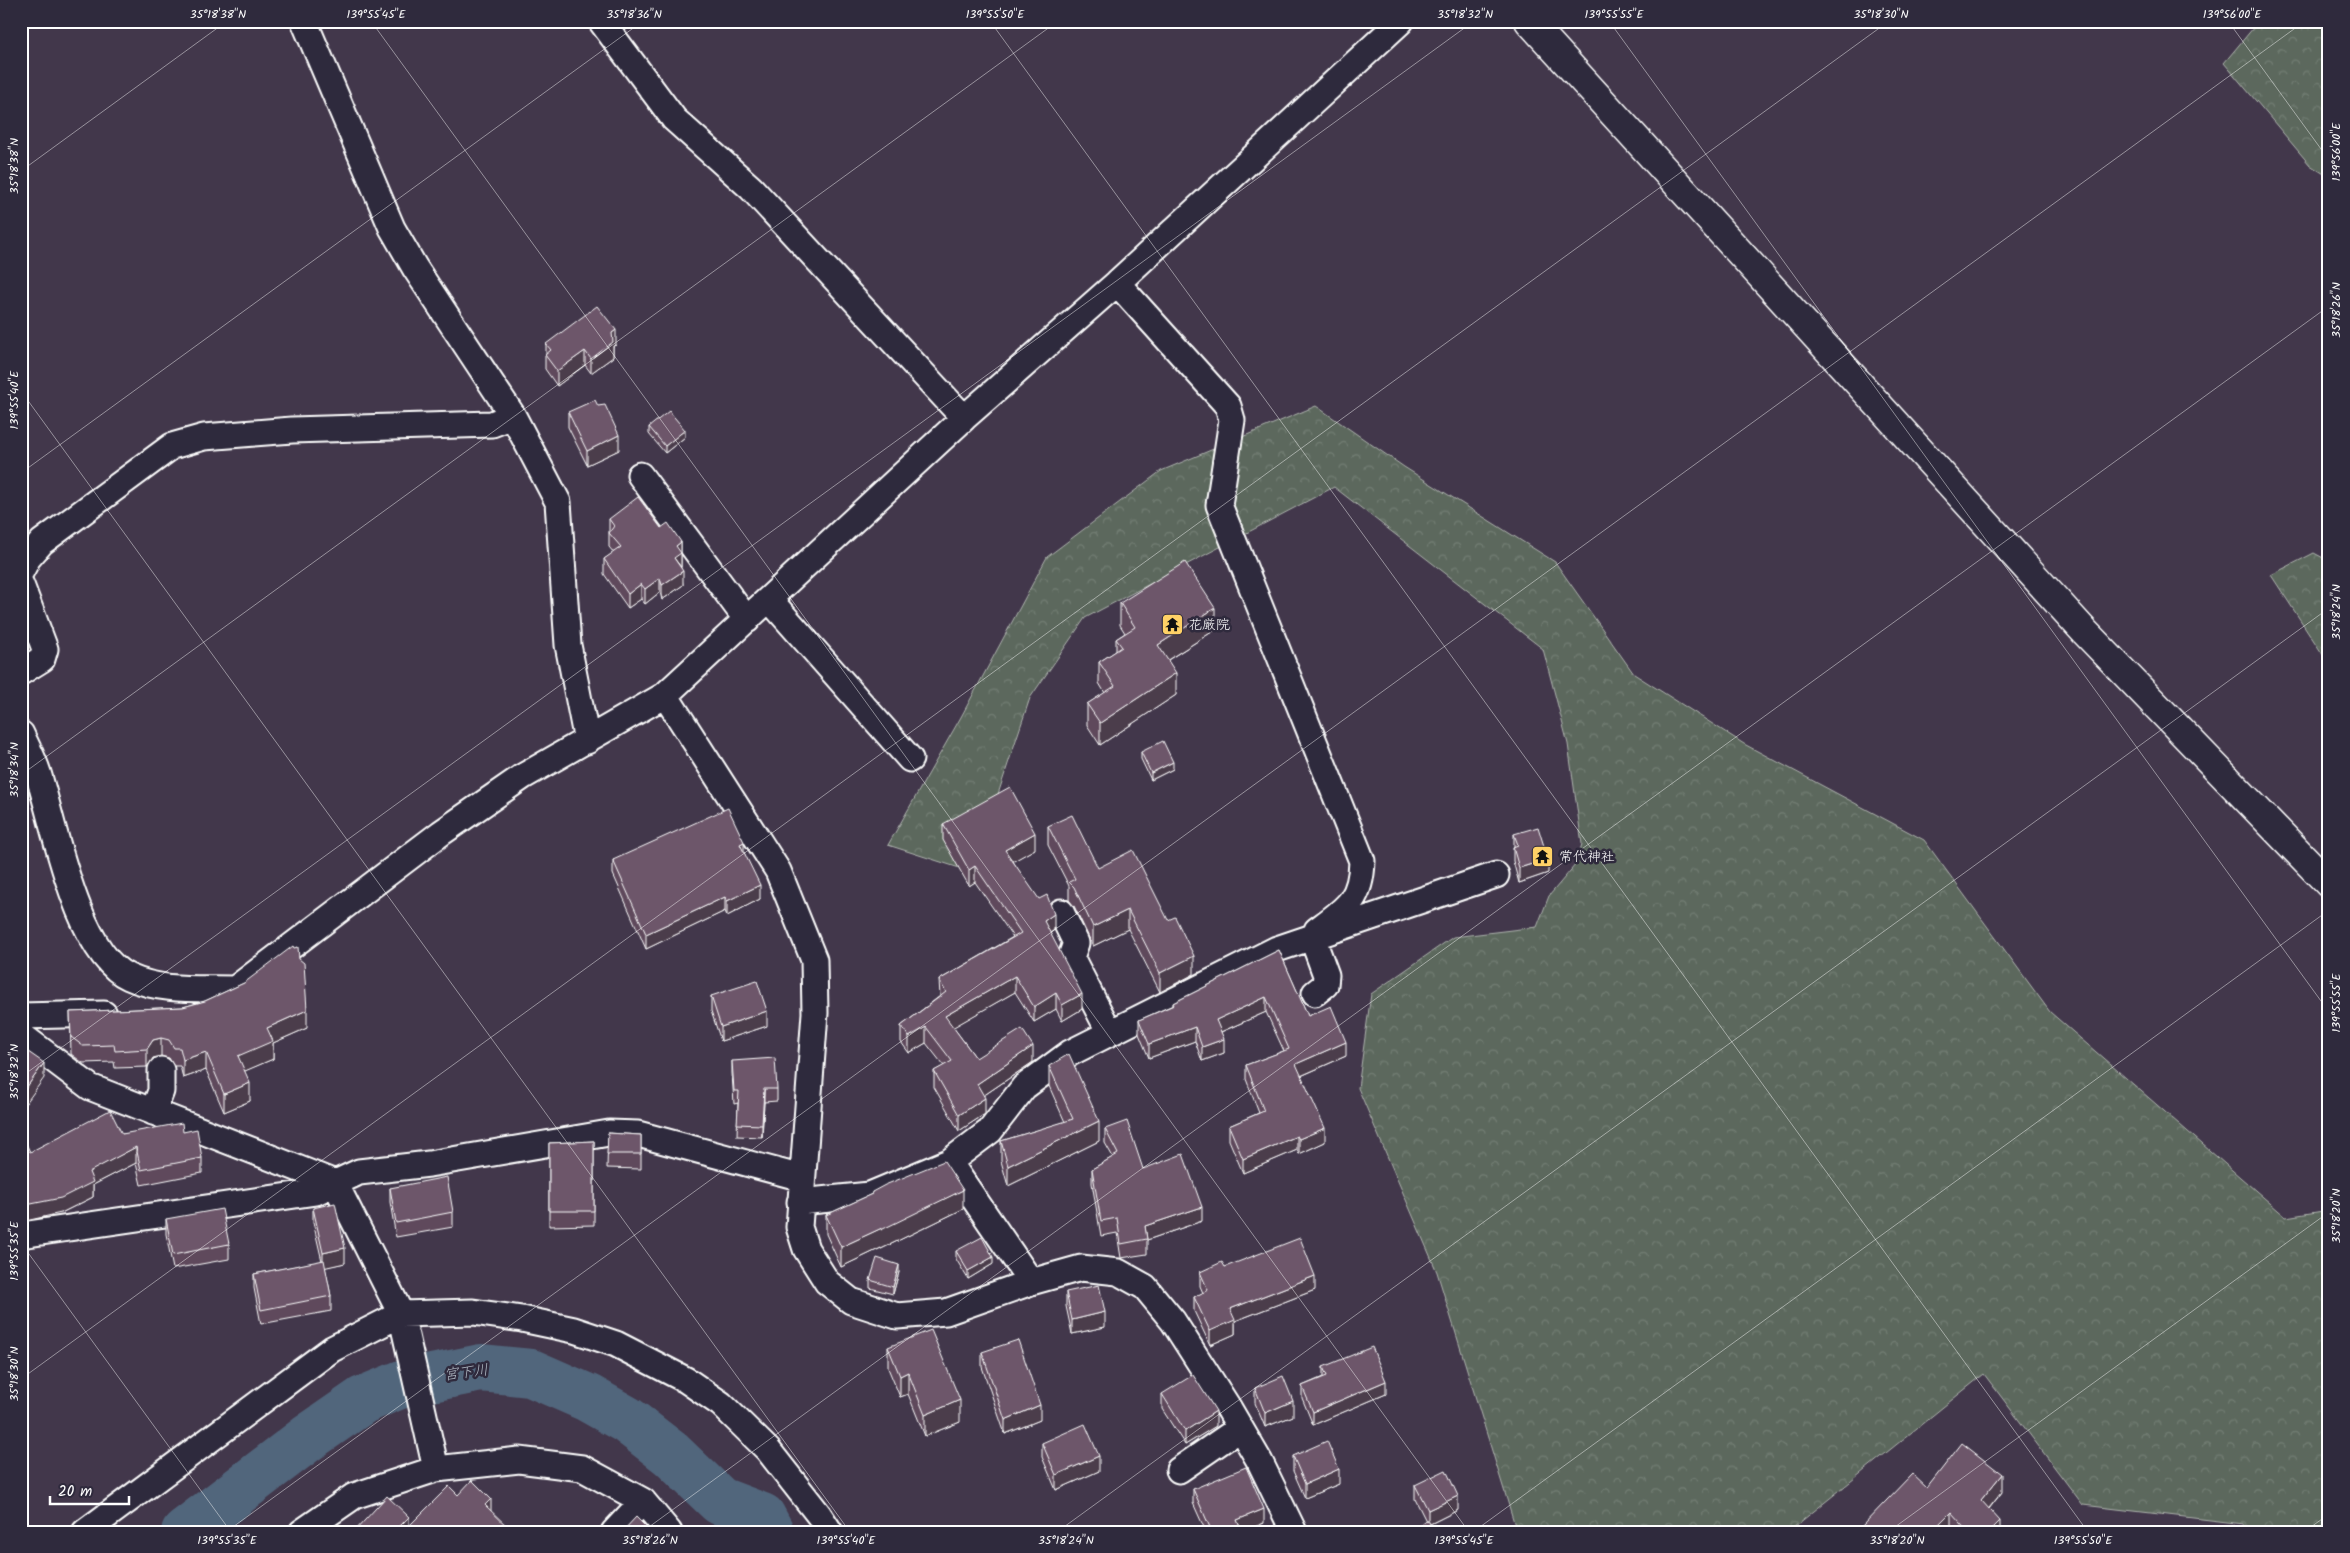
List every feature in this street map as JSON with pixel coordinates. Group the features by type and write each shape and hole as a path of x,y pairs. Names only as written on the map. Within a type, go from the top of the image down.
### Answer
{"street":[{"path":"304,21 392,228 415,268 513,416 558,502 568,645 587,741"},
{"path":"601,21 674,118 751,188 964,418"},
{"path":"169,1010 202,1005 235,989 441,833 522,778 665,695 964,418 1117,283 1400,21"},
{"path":"1529,21 2085,632 2329,884"},
{"path":"1117,283 1228,406 1232,420 1219,505 1362,861 1361,881 1353,900 1339,914 1309,937"},
{"path":"21,571 28,558 42,542 172,446 188,440 292,430 492,424 513,416"},
{"path":"640,475 747,620"},
{"path":"21,584 45,649 42,659 21,672"},
{"path":"769,599 910,759"},
{"path":"665,695 778,871 814,960 815,1013 799,1227 806,1249 827,1282 852,1300 897,1316 946,1312 1031,1282 1081,1268 1118,1272 1145,1287 1173,1321 1260,1462 1294,1532"},
{"path":"21,734 37,770 73,894 86,926 112,967 128,977 160,987 235,989"},
{"path":"21,1235 316,1192 359,1172 430,1164 609,1133 638,1134 801,1190 870,1195 950,1162 990,1131 1024,1087 1070,1054 1110,1033 1278,949 1496,875"},
{"path":"1061,912 1076,943 1072,957 1110,1033"},
{"path":"1309,937 1326,975 1325,985 1315,993"},
{"path":"21,1016 131,1013"},
{"path":"21,1035 90,1087 335,1183 402,1319 435,1463"},
{"path":"154,1112 161,1091 161,1070"},
{"path":"950,1162 1031,1282"},
{"path":"85,1532 332,1348 402,1319 473,1312 522,1319 574,1330 616,1344 686,1380 721,1404 768,1450 830,1532"},
{"path":"1180,1470 1240,1428"},
{"path":"302,1532 354,1496 435,1463 518,1460 582,1468 643,1501 669,1532"},
{"path":"614,1532 643,1501"}],"green space":[{"path":"2259,21 2329,21 2329,177 2310,165 2224,63"},
{"path":"1316,406 1404,467 1555,562 1634,674 1744,744 1924,840 2050,1012 2286,1217 2329,1210 2329,1532 2248,1532 2244,1524 2083,1505 1984,1374 1788,1532 1517,1532 1437,1272 1358,1088 1371,994 1453,937 1537,927 1549,896 1576,864 1582,844 1568,744 1543,649 1334,487 1085,618 1030,698 972,872 888,845 961,717 1047,557 1161,471"},
{"path":"2314,553 2329,561 2329,664 2271,575"}],"building":[{"path":"597,306 616,330 612,333 613,342 591,359 585,351 557,371 545,355 551,350 546,344"},
{"path":"595,400 598,406 605,405 619,435 587,451 568,412"},
{"path":"669,411 685,430 665,446 649,427"},
{"path":"638,497 661,528 668,523 681,542 676,546 681,553 674,558 683,571 662,585 660,578 645,589 641,584 628,594 604,559 621,547 609,533 614,526 609,519"},
{"path":"1185,562 1215,608 1158,645 1176,673 1100,723 1087,704 1115,686 1099,662 1122,647 1116,639 1135,627 1120,603"},
{"path":"1163,741 1173,762 1151,773 1141,752"},
{"path":"1010,787 1035,833 1005,850 1039,899 1047,895 1054,914 1044,921 1082,994 1062,1005 1056,993 1034,1007 1015,976 945,1016 976,1058 1022,1029 1033,1046 977,1084 985,1098 959,1115 934,1071 952,1061 926,1027 909,1037 901,1026 946,992 939,980 1021,933 975,866 969,870 943,824"},
{"path":"728,808 744,842 740,844 760,885 727,901 725,897 646,934 613,860"},
{"path":"1072,815 1098,868 1133,850 1168,920 1175,917 1194,956 1160,973 1128,910 1093,927 1074,887 1069,882 1075,879 1048,826"},
{"path":"1538,827 1548,859 1519,868 1513,847 1518,845 1514,834"},
{"path":"293,946 294,948 298,947 299,959 304,963 307,1010 267,1028 273,1041 238,1056 250,1083 224,1094 206,1052 183,1060 180,1048 174,1048 169,1040 161,1038 153,1040 147,1049 115,1051 114,1045 83,1046 71,1037 70,1012 183,1007 205,1001 244,983"},
{"path":"1279,950 1308,1016 1331,1006 1346,1042 1296,1064 1325,1128 1299,1139 1297,1136 1243,1159 1229,1126 1264,1111 1246,1065 1289,1049 1266,997 1216,1020 1224,1039 1202,1047 1195,1027 1149,1044 1139,1020 1174,1005 1173,1003"},
{"path":"757,981 767,1011 721,1027 711,996"},
{"path":"21,1047 44,1063 21,1095"},
{"path":"1069,1054 1099,1121 1008,1166 1001,1141 1073,1119 1049,1066"},
{"path":"775,1058 777,1089 764,1089 762,1125 737,1124 739,1091 734,1091 732,1061"},
{"path":"110,1110 122,1134 182,1123 183,1132 197,1129 202,1158 141,1170 136,1147 89,1172 93,1182 61,1198 21,1206 21,1137 23,1137 30,1152"},
{"path":"1127,1121 1143,1169 1183,1154 1202,1207 1145,1226 1147,1239 1121,1244 1117,1218 1101,1221 1092,1169 1118,1154 1105,1129"},
{"path":"608,1133 641,1135 641,1154 607,1154"},
{"path":"594,1141 594,1211 549,1211 549,1143"},
{"path":"944,1161 963,1190 881,1230 882,1228 841,1247 826,1215 872,1194 872,1192 885,1185"},
{"path":"447,1177 453,1212 396,1223 390,1188"},
{"path":"335,1203 345,1248 323,1253 313,1208"},
{"path":"222,1209 229,1244 173,1255 166,1219"},
{"path":"982,1237 993,1257 968,1271 956,1251"},
{"path":"1300,1238 1315,1276 1230,1309 1235,1320 1210,1331 1194,1297 1208,1290 1200,1272 1222,1262 1225,1267"},
{"path":"877,1258 899,1265 893,1287 870,1280"},
{"path":"324,1260 331,1296 261,1310 254,1274"},
{"path":"1099,1285 1105,1312 1072,1320 1066,1292"},
{"path":"931,1330 960,1400 925,1415 908,1372 900,1376 888,1347"},
{"path":"1018,1340 1040,1405 1005,1420 982,1352"},
{"path":"1372,1347 1386,1381 1313,1412 1302,1386 1327,1376 1323,1367"},
{"path":"1193,1375 1216,1411 1185,1431 1162,1394"},
{"path":"1283,1376 1293,1401 1265,1413 1255,1388"},
{"path":"1085,1424 1099,1456 1056,1475 1042,1443"},
{"path":"1327,1441 1339,1469 1305,1484 1293,1456"},
{"path":"1962,1443 2002,1474 1981,1500 2000,1521 1989,1532 1969,1532 1951,1512 1931,1532 1867,1532 1861,1527 1912,1474 1927,1488"},
{"path":"1246,1467 1264,1509 1237,1520 1242,1532 1212,1532 1193,1489"},
{"path":"1446,1470 1458,1496 1428,1510 1415,1485"},
{"path":"472,1480 491,1499 485,1505 513,1532 403,1532 449,1486 458,1495"},
{"path":"387,1496 409,1517 394,1532 354,1532"},
{"path":"636,1517 651,1532 622,1532"},
{"path":"1428,1520 1434,1532 1403,1532"}],"waterway":[{"name":"宮下川","path":"185,1532 308,1438 363,1400 402,1384 481,1368 531,1373 588,1398 627,1420 671,1454 720,1501 762,1517 770,1532"}],"place":[{"name":"花厳院","path":"1172,625"},
{"name":"常代神社","path":"1543,857"}]}
